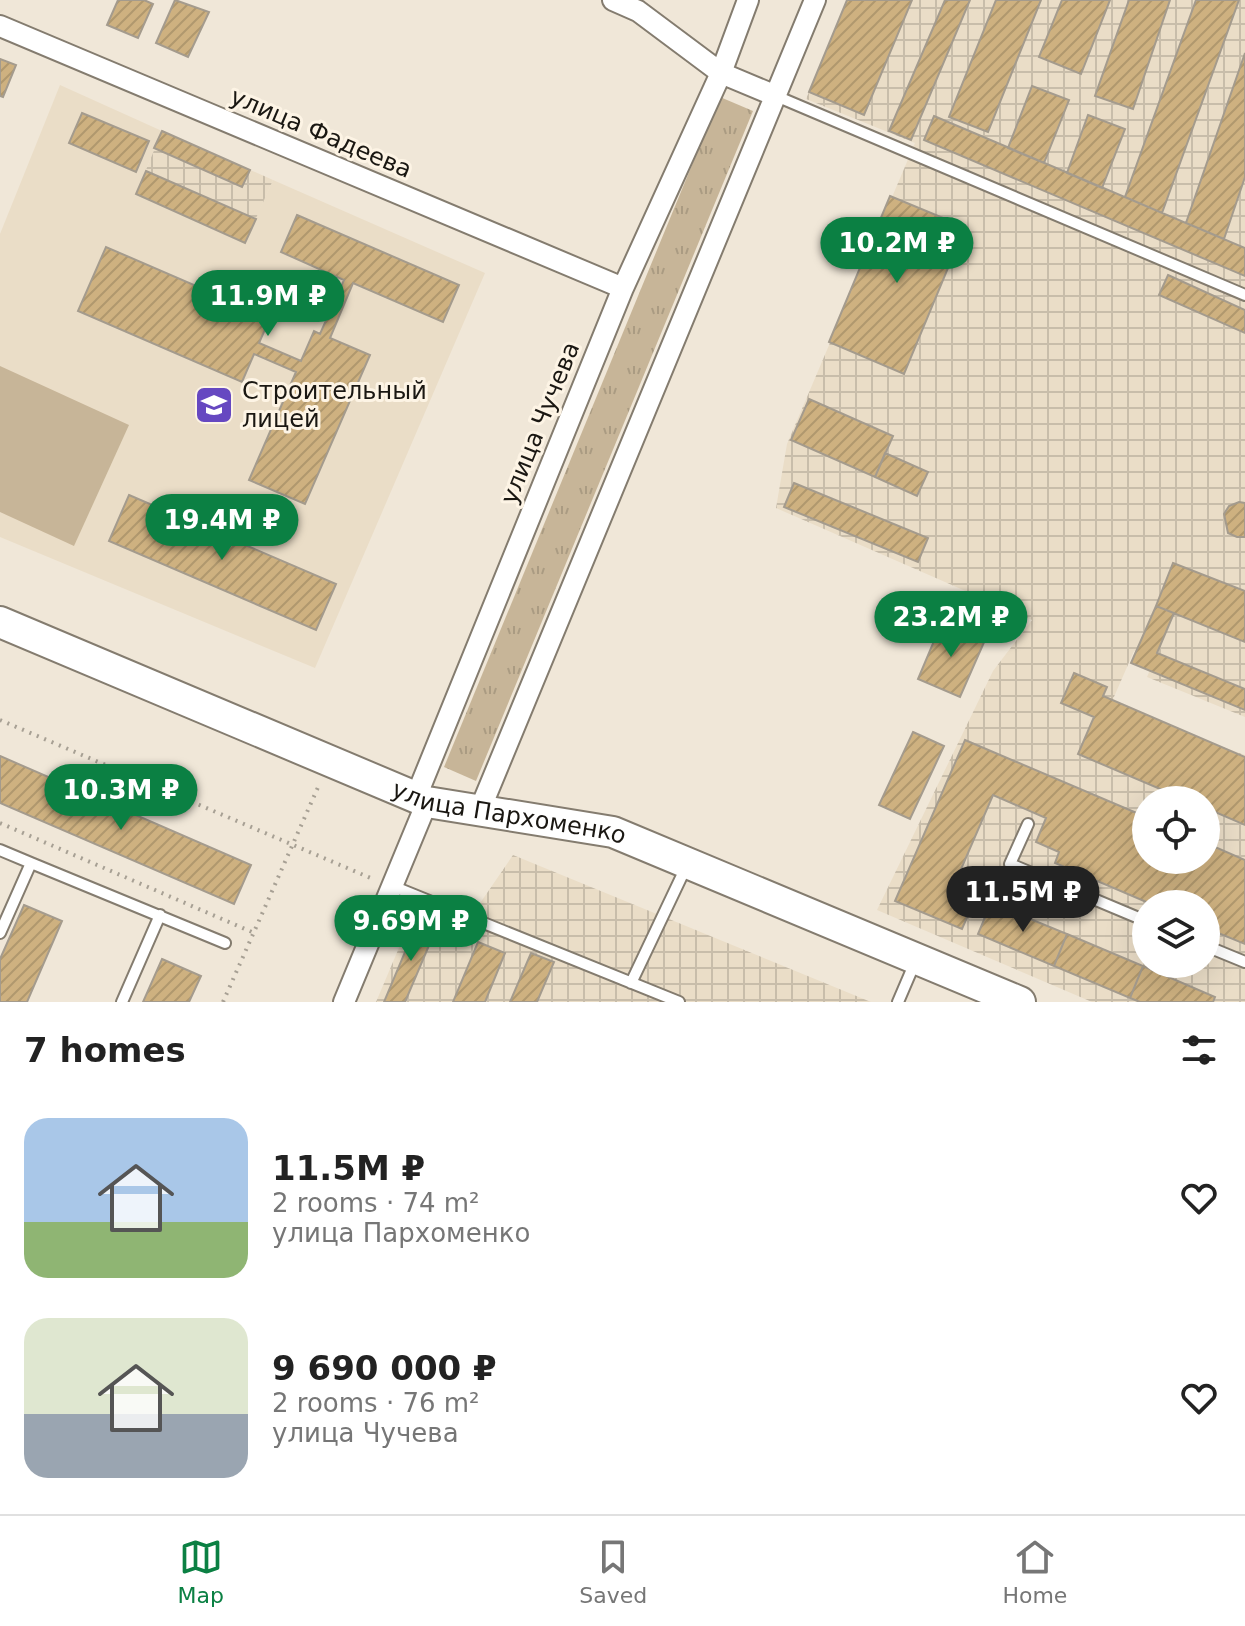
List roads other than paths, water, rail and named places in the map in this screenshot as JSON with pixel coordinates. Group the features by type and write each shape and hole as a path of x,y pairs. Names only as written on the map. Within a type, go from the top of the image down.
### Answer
{"street":[{"path":"613,0 638,11 721,73 776,96"},
{"name":"улица Чучева","path":"344,1002 392,886 422,800 623,288 721,73 748,0"},
{"path":"479,812 815,0"},
{"name":"улица Фадеева","path":"0,26 623,288"},
{"name":"улица Пархоменко","path":"0,622 422,800 479,812 613,832 1020,1002"}],"lane":[{"path":"776,96 1245,295"},
{"path":"1028,824 1010,864 1132,915"},
{"path":"0,850 225,943"},
{"path":"0,933 31,863"},
{"path":"631,983 688,863"},
{"path":"392,886 679,1002"},
{"path":"122,1002 160,915"},
{"path":"1220,952 1245,962"},
{"path":"898,1002 917,959"}],"place":[{"name":"Строительный лицей","path":"214,405"}]}
